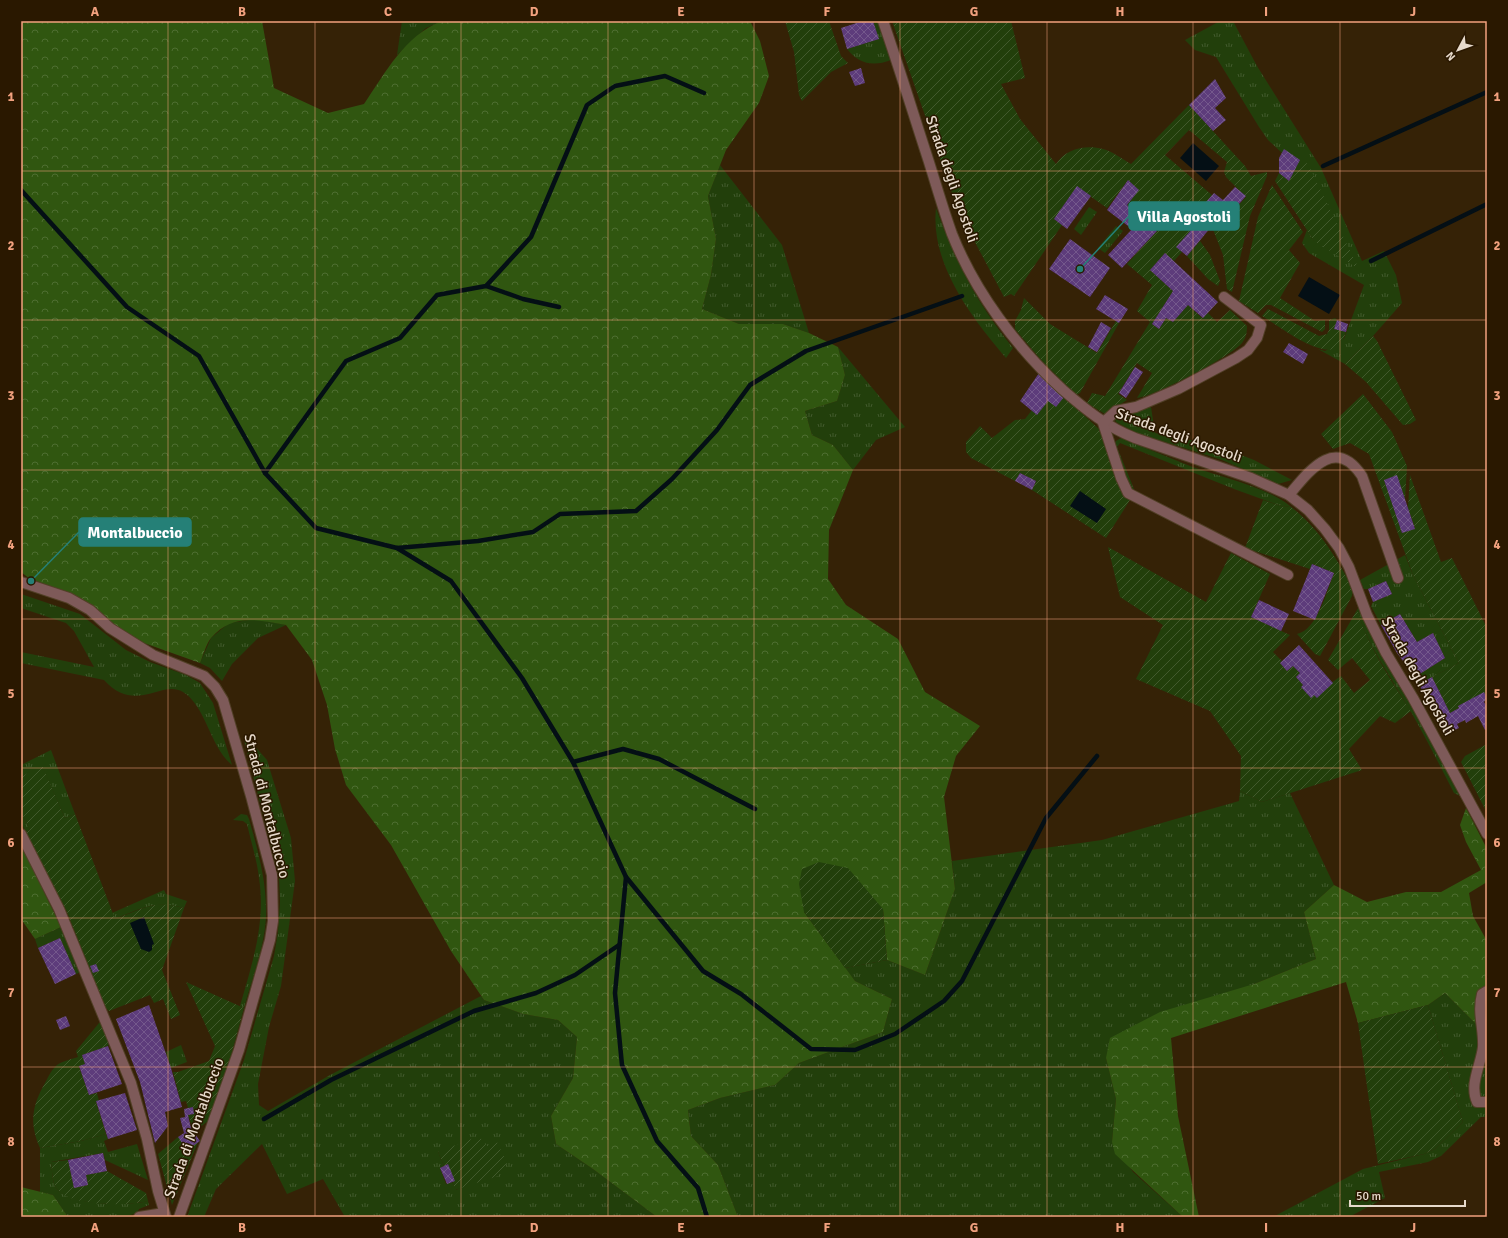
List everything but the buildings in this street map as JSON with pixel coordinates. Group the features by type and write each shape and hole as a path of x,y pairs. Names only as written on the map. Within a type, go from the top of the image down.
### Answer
{"street":[{"name":"Strada degli Agostoli","path":"884,21 952,234 969,269 986,298 1005,325 1054,382 1103,423 1117,431 1251,478 1289,495 1312,515 1339,548 1386,653 1413,698 1487,834"},
{"path":"1224,297 1261,325 1257,338 1248,350 1178,389 1136,407 1116,411 1103,423 1121,478 1128,493 1288,575"},
{"path":"1289,495 1308,472 1328,458 1342,458 1354,464 1362,476 1398,578"},
{"name":"Strada di Montalbuccio","path":"21,582 69,598 90,610 110,628 130,641 153,655 204,676 215,687 223,700 272,875 273,902 270,940 239,1050 179,1217"},
{"path":"21,834 59,909 132,1083 165,1215 140,1217"},
{"path":"1487,991 1482,994 1480,1002 1483,1048 1474,1094 1478,1102 1487,1102"}],"green space":[{"path":"21,21 262,21 274,88 328,113 364,104 388,68 406,45 429,28 442,21 750,21 760,41 769,76 759,103 726,150 708,196 716,239 711,275 702,309 739,324 783,324 809,333 838,347 845,375 837,401 805,411 812,435 833,445 853,470 829,530 828,579 846,605 898,639 925,692 980,726 956,756 944,797 955,889 925,975 887,960 883,909 804,912 855,981 892,999 883,1032 799,1063 775,1085 720,1098 688,1110 691,1136 718,1165 738,1217 657,1217 593,1169 556,1144 551,1116 573,1078 577,1037 558,1020 523,1014 484,1000 451,951 391,845 346,785 335,749 327,705 312,660 286,625 265,621 246,620 228,625 219,630 211,638 200,663 144,643 119,629 91,605 67,592 30,579 21,572"},
{"path":"402,21 442,21 426,28 397,55"},
{"path":"785,21 829,21 841,56 848,63 831,72 802,101 799,95 794,52"},
{"path":"873,21 877,21 891,60 872,64 856,58 847,49 878,39"},
{"path":"892,21 1011,21 1025,78 1001,84 1020,119 1056,164 1070,151 1090,147 1106,150 1131,164 1189,105 1245,166 1251,176 1267,172 1267,176 1250,216 1232,292 1227,289 1223,255 1212,227 1202,219 1177,246 1182,252 1174,261 1165,253 1150,270 1173,291 1152,324 1159,329 1166,318 1173,322 1188,305 1202,318 1208,313 1217,322 1230,310 1247,326 1244,339 1235,349 1209,366 1175,384 1146,396 1137,398 1152,373 1137,363 1118,394 1127,400 1105,414 1087,403 1092,393 1105,396 1150,322 1137,311 1152,285 1127,264 1157,231 1127,205 1128,180 1107,208 1077,187 1054,219 1062,225 1014,296 1011,294 1004,297 958,210","holes":["1189,130 1227,162 1224,172 1226,177 1246,197 1226,219 1206,202 1212,195 1165,155"]},
{"path":"1220,21 1233,21 1257,66 1321,168 1362,261 1384,251 1396,275 1402,303 1373,336 1345,364 1318,349 1325,351 1344,339 1364,285 1309,253 1302,243 1307,230 1314,241 1282,153 1268,140 1259,127 1216,57 1195,50 1185,40"},
{"path":"1300,160 1308,164 1359,269 1314,241 1275,181 1279,173 1289,181"},
{"path":"720,165 782,245 809,333 783,324 739,324 702,309 711,275 716,239 708,196"},
{"path":"1272,185 1303,232 1289,250 1300,263 1280,298 1315,321 1325,320 1325,329 1322,332 1271,305 1266,305 1258,313 1239,301 1258,217"},
{"path":"1089,207 1097,212 1081,235 1074,229"},
{"path":"936,208 951,247 968,282 989,315 1013,348 1006,358 967,308 947,270 940,249 936,229"},
{"path":"1116,226 1123,231 1105,253 1098,248"},
{"path":"1200,241 1210,255 1220,281 1218,286 1208,279 1187,256"},
{"path":"1024,298 1050,324 1097,353 1116,321 1119,323 1080,393 1076,395 1041,360 1015,329 1015,321 1021,310"},
{"path":"1268,309 1319,336 1327,334 1329,330 1329,320 1335,318 1337,320 1335,329 1346,332 1339,346 1331,349 1322,349 1300,340 1262,316"},
{"path":"1373,336 1377,341 1416,420 1410,424 1403,425 1366,382 1345,364"},
{"path":"838,347 905,427 876,440 853,470 833,445 812,435 805,411 837,401 845,375"},
{"path":"1363,394 1392,432 1407,466 1405,499 1397,476 1384,480 1402,533 1415,528 1408,508 1410,475 1441,562 1452,558 1485,624 1487,624 1487,696 1484,693 1458,706 1459,708 1450,713 1432,677 1459,663 1413,575 1369,454 1350,443 1333,449 1321,434"},
{"path":"1064,397 1099,429 1121,491 1130,500 1106,538 1032,490 1036,481 1020,473 1015,481 971,458 966,452 966,442 980,426 992,438 1015,420 1025,419 1032,410 1037,414 1048,401"},
{"path":"1151,407 1155,433 1215,445 1254,460 1292,480 1278,484 1222,460 1137,433 1116,422 1115,419 1122,415"},
{"path":"1121,438 1190,466 1257,488 1290,506 1284,507 1234,489 1120,443 1117,447 1134,489 1132,489 1117,458 1115,446 1116,441"},
{"path":"1263,500 1284,507 1290,506 1310,524 1333,554 1353,589 1352,596 1320,656 1315,654 1297,634 1304,631 1316,618 1334,573 1313,564 1310,569 1245,548"},
{"path":"1108,547 1206,602 1231,553 1270,574 1251,617 1290,635 1273,652 1282,661 1280,663 1287,671 1293,666 1300,673 1296,677 1303,685 1301,687 1311,697 1341,676 1354,693 1370,680 1352,658 1338,670 1328,660 1357,610 1373,649 1411,711 1395,723 1380,716 1349,749 1362,770 1262,802 1240,791 1241,756 1210,711 1136,679 1163,625 1120,597"},
{"path":"1405,555 1413,575 1459,663 1419,684 1415,677 1445,658 1433,633 1417,642 1400,614 1381,625 1371,606 1373,602 1392,594 1386,581 1368,589 1364,589 1360,580"},
{"path":"21,594 80,614 126,650 150,662 186,675 200,683 213,703 232,765 218,748 203,717 191,698 183,692 175,689 137,696 127,695 116,690 104,680 21,663 21,652 94,667 74,631 66,623 21,608"},
{"path":"1358,608 1381,655 1410,703 1460,796 1454,793 1417,722 1374,650 1362,624 1357,610"},
{"path":"256,619 286,625 258,638 232,664 222,681 210,668 200,663 211,638 229,623"},
{"path":"244,740 253,744 267,760 291,838 295,881 281,986 269,1027 258,1084 259,1105 268,1111 330,1075 481,996 484,1000 523,1014 558,1020 577,1037 573,1078 551,1116 556,1144 593,1169 657,1217 345,1217 323,1179 287,1194 262,1144 216,1189 204,1217 187,1217 244,1060 274,956 278,932 280,901 279,877","holes":["487,1146 460,1188 456,1190 452,1182 446,1184 440,1168 444,1166 438,1152"]},
{"path":"1487,744 1487,813 1461,762 1465,756"},
{"path":"51,750 75,814 65,818 42,766 21,777 21,765"},
{"path":"42,765 65,818 75,814 115,919 148,906 173,905 184,908 162,970 180,1015 171,1019 163,999 154,1003 150,995 109,1011 105,1007 67,912 26,832 30,830 21,812 21,777"},
{"path":"1240,791 1262,802 1290,793 1334,885 1304,912 1316,959 1254,984 1106,1058 1116,1099 1112,1142 1133,1172 1183,1217 738,1217 718,1165 691,1136 688,1110 720,1098 775,1085 799,1063 883,1032 892,999 855,981 845,968 887,960 925,975 955,889 952,861 1102,840 1239,801"},
{"path":"1466,808 1487,849 1487,882 1469,893 1473,916 1487,941 1487,1035 1445,993 1428,1005 1358,1023 1346,982 1171,1038 1178,1116 1199,1217 1183,1217 1115,1154 1112,1142 1116,1099 1106,1058 1110,1038 1160,1012 1254,984 1316,959 1304,912 1334,885 1367,902 1406,892 1441,892 1481,870 1466,842 1460,825"},
{"path":"21,812 30,830 26,832 21,823"},
{"path":"241,814 247,815 249,819 259,855 266,903 263,939 258,962 244,1008 240,1006 257,943 261,911 261,895 257,864 247,824 243,821 233,820"},
{"path":"21,845 61,927 35,939 21,919"},
{"path":"819,862 848,868 883,909 887,960 845,968 804,912 799,884 802,869"},
{"path":"164,890 166,894 187,901 184,908 164,905 148,906 115,919 112,913"},
{"path":"61,927 81,972 76,974 60,938 38,948 35,939"},
{"path":"186,982 244,1008 232,1052 208,1121 194,1132 188,1115 194,1114 193,1107 188,1108 186,1101 181,1102 173,1072 178,1072 209,1061 215,1046"},
{"path":"1445,993 1487,1035 1487,1117 1481,1117 1441,1156 1428,1162 1379,1172 1385,1198 1349,1217 1273,1217 1363,1169 1424,1154 1435,1149 1463,1122 1428,1005"},
{"path":"1428,1005 1463,1122 1435,1149 1424,1154 1378,1164 1358,1023"},
{"path":"99,1023 101,1023 109,1043 108,1046 82,1055 85,1064 79,1067 89,1095 97,1093 99,1101 96,1102 106,1134 81,1141 40,1148 33,1123 37,1099 50,1073 62,1062 78,1057 76,1051"},
{"path":"181,1045 187,1062 171,1068 166,1052"},
{"path":"106,1134 108,1139 104,1141 108,1152 137,1144 148,1180 105,1160 103,1153 51,1162 54,1184 60,1192 83,1201 127,1204 148,1201 149,1205 139,1209 137,1213 125,1217 68,1217 53,1195 40,1192 40,1148 81,1141"},
{"path":"479,1136 487,1146 497,1142 507,1163 498,1176 455,1190 447,1164 444,1166 438,1152"},
{"path":"178,1137 198,1142 172,1205 158,1154"},
{"path":"68,1160 74,1188 88,1185 86,1175 107,1171 146,1193 148,1201 126,1204 97,1203 82,1201 60,1192 54,1184 51,1162"},
{"path":"21,1187 53,1195 68,1217 21,1217"}],"shaded area":[{"path":"1193,143 1219,166 1206,181 1180,158"},
{"path":"1309,277 1340,295 1329,314 1298,296"},
{"path":"1080,491 1106,509 1097,523 1070,506"},
{"path":"144,917 154,944 152,945 152,950 149,952 141,949 130,923"}],"waterway":[{"path":"265,473 346,361 400,338 437,295 486,286 531,237 587,105 615,86 665,76 704,93"},
{"path":"1323,166 1487,92"},
{"path":"21,190 127,307 199,356 265,473 316,528 397,548 451,581 522,678 573,762 626,877 615,993 622,1065 657,1141 698,1188 707,1217"},
{"path":"1371,261 1487,204"},
{"path":"486,286 523,299 559,307"},
{"path":"397,548 478,541 533,532 560,514 636,511 672,479 717,430 750,385 806,351 962,296"},
{"path":"573,762 623,749 659,759 755,809"},
{"path":"626,877 703,971 741,994 811,1049 855,1050 895,1034 944,1001 962,981 1046,818 1097,756"},
{"path":"264,1119 331,1080 474,1011 536,993 575,975 619,945"}],"place":[{"name":"Villa Agostoli","path":"1080,269"},
{"name":"Montalbuccio","path":"31,581"}]}
